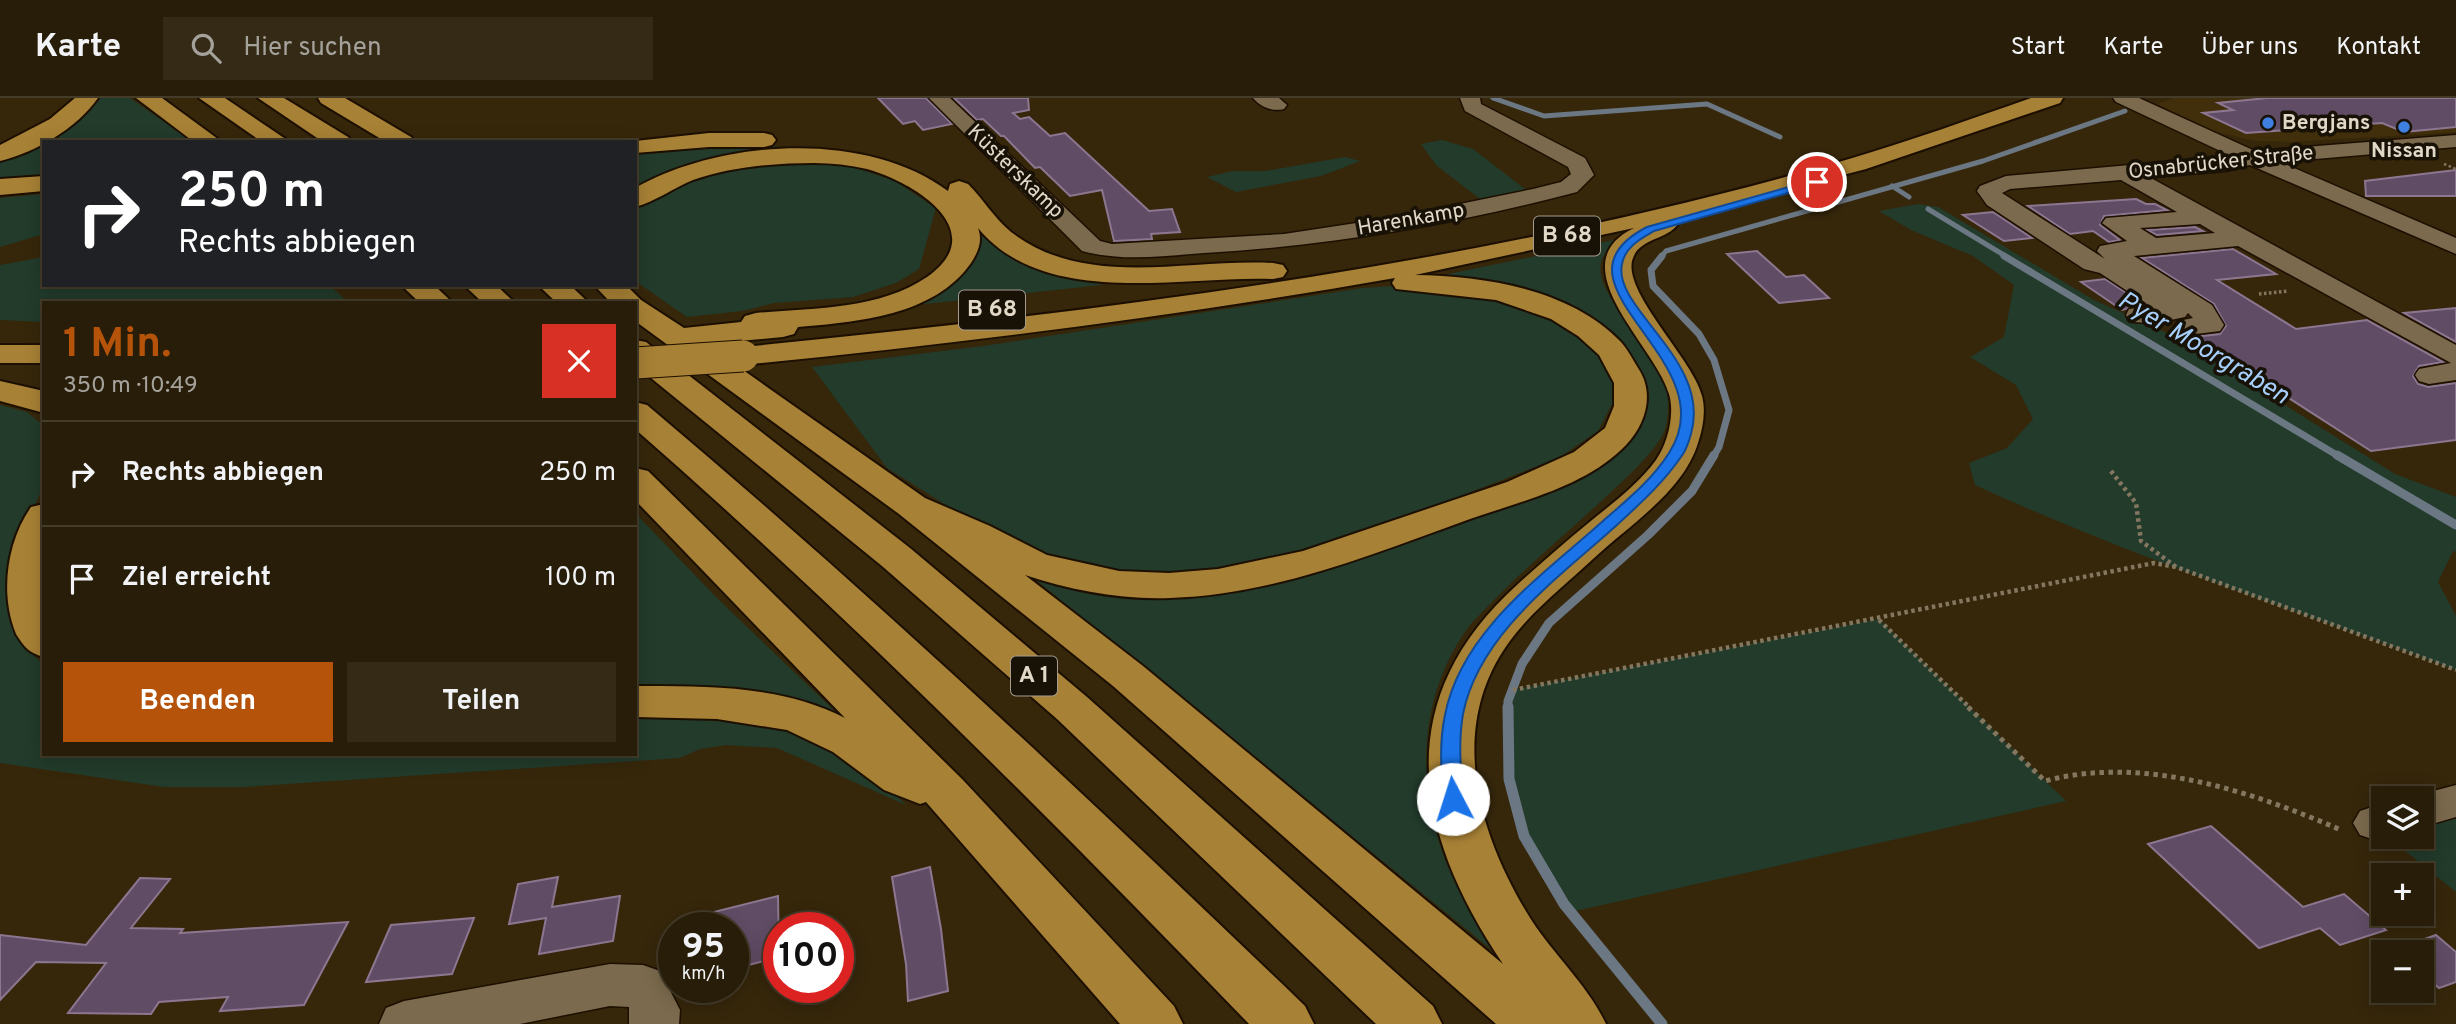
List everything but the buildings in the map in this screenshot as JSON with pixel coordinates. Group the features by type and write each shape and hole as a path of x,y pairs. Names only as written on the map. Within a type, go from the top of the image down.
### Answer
{"highway":[{"path":"0,154 55,126 71,115 87,98"},
{"path":"147,98 207,140"},
{"path":"209,98 275,140"},
{"path":"269,98 337,140"},
{"path":"329,98 397,138"},
{"name":"B 68","path":"637,339 951,315 1190,285 1288,279 1414,246 1637,201 1816,152 1984,98"},
{"name":"B 68","path":"637,363 743,356 1070,321 1288,279 1580,233 1828,173 2052,98"},
{"path":"637,146 750,139 836,146 878,154 924,169 960,190 975,203 989,226 1028,254 1053,264 1100,273 1146,276 1240,268 1340,288 1388,284 1457,285 1497,292 1567,316 1595,334 1619,358 1631,384 1631,411 1616,436 1581,462 1528,487 1294,568 1215,583 1152,587 1091,580 1034,564 987,539 912,506"},
{"path":"637,198 665,184 723,165 801,156 839,157 872,163 903,174 934,190 953,208 965,228 968,244 962,261 945,277 920,293 881,307 841,314 736,324 699,335"},
{"path":"1578,1024 1533,969 1492,901 1467,848 1453,799 1450,755 1454,713 1469,674 1488,641 1528,597 1658,480 1679,451 1688,420 1686,393 1674,366 1629,304 1619,284 1615,266 1621,251 1634,238 1650,229 1817,182 1828,173"},
{"path":"0,187 42,183"},
{"path":"418,287 436,301"},
{"path":"481,287 498,301"},
{"path":"555,287 572,301"},
{"path":"637,305 912,506 1128,676 1535,1024"},
{"name":"A 1","path":"637,351 896,557 1072,708 1414,1024"},
{"path":"0,354 42,354"},
{"path":"0,379 42,380"},
{"path":"0,391 42,402"},
{"path":"637,414 831,582 1007,747 1286,1024"},
{"path":"637,481 945,792 1155,1024"},
{"path":"42,519 31,540 23,571 23,607 42,640"},
{"path":"637,702 757,706 808,721 848,740 904,782 945,792"}],"street":[{"name":"Küsterskamp","path":"939,98 1091,246"},
{"name":"Harenkamp","path":"1091,246 1112,251 1297,239 1396,224 1534,196 1569,187 1583,175 1577,163 1472,107 1470,98"},
{"path":"2123,98 2456,247"},
{"name":"Osnabrücker Straße","path":"2139,315 2176,311 2109,268 2093,264 1995,200 1988,191 2006,183 2456,141"},
{"path":"2420,144 2456,159"},
{"path":"2125,173 2456,356"},
{"path":"2152,246 2114,223 2203,217"},
{"path":"2188,327 2210,325 2203,311 2109,251 2240,238"},
{"path":"2434,807 2456,802"},
{"path":"404,1024 610,985 648,1005"}],"path":[{"path":"2111,471 2136,503 2141,541 2176,566"},
{"path":"1513,690 2154,563 2176,566 2456,670"},
{"path":"1879,619 2045,780 2080,771 2142,774 2182,780 2270,802 2305,812 2345,832 2371,824"}],"shaded area":[{"path":"2173,98 2456,98 2456,132 2293,142 2255,141 2212,131 2157,104"}],"green space":[{"path":"95,98 130,98 190,140 42,140 42,179 0,184 0,157"},
{"path":"1442,140 1473,149 1534,196 1489,206 1436,165 1421,144"},
{"path":"747,144 835,151 800,150 637,189 637,151"},
{"path":"1345,157 1360,161 1321,176 1236,192 1207,177 1233,171 1265,171"},
{"path":"803,160 850,166 895,181 936,208 919,269 896,283 853,297 774,303 742,311 687,317 638,283 637,209 673,186 694,178 759,164"},
{"path":"42,194 42,235 0,247 0,198"},
{"path":"1918,204 1938,207 2094,300 2178,338 2395,474 2456,497 2456,552 2453,551 2438,582 2456,616 2456,670 2093,536 1975,485 1969,463 2007,448 2033,419 2016,385 1970,357 2004,337 2014,285 1973,256 1911,230 1879,211"},
{"path":"973,220 1009,254 1102,280 1101,285 916,305 952,281 973,259 979,249"},
{"path":"1619,239 1604,255 1600,268 1603,283 1611,299 1663,373 1668,407 1663,435 1625,479 1517,577 1470,625 1451,656 1431,713 1427,773 1436,833 1457,886 1497,954 1036,580 1042,576 1182,596 1513,502 1644,402 1577,316 1429,278"},
{"path":"42,257 42,287 331,287 347,301 42,301 42,322 0,320 0,265"},
{"path":"1432,287 1536,308 1573,330 1599,352 1614,375 1612,404 1598,431 1560,457 1423,511 1241,569 1162,579 1082,570 1000,539 887,468 812,367 983,346 1363,288"},
{"path":"0,405 27,412 42,424 42,488 12,548 7,580 10,612 15,627 32,653 42,662 42,756 637,756 637,713 675,711 779,726 838,753 889,789 906,805 777,748 726,745 700,749 680,758 244,787 164,787 0,763"},
{"path":"637,515 719,600 839,715 791,701 637,690"},
{"path":"1879,619 2066,801 1571,912 1524,836 1509,779 1508,701 1513,690"},
{"path":"2456,809 2456,892 2434,874 2434,863 2420,863 2403,849 2434,849 2434,814"}],"waterway":[{"path":"1493,98 1544,116 1707,104 1780,137"},
{"path":"1893,187 1983,161 2125,111"},
{"path":"1661,257 1666,251 1893,187"},
{"name":"Pyer Moorgraben","path":"1893,187 1909,197"},
{"name":"Pyer Moorgraben","path":"1928,209 2007,257"},
{"path":"1662,256 1651,270 1653,286 1699,334 1714,360 1729,410 1719,447 1713,457"},
{"name":"Pyer Moorgraben","path":"2004,256 2340,457"},
{"path":"1508,707 1522,664 1549,623 1648,535 1692,491 1714,455"},
{"name":"Pyer Moorgraben","path":"2337,455 2456,525"},
{"path":"1508,707 1509,779 1524,836 1564,904 1662,1024"}],"place":[{"name":"Bergjans","path":"2268,123"},
{"name":"Nissan","path":"2404,127"}],"route":[{"path":"1453,799 1450,755 1454,713 1469,674 1488,641 1528,597 1658,480 1679,451 1688,420 1686,393 1674,366 1629,304 1619,284 1615,266 1621,251 1634,238 1650,229 1817,182"}]}
